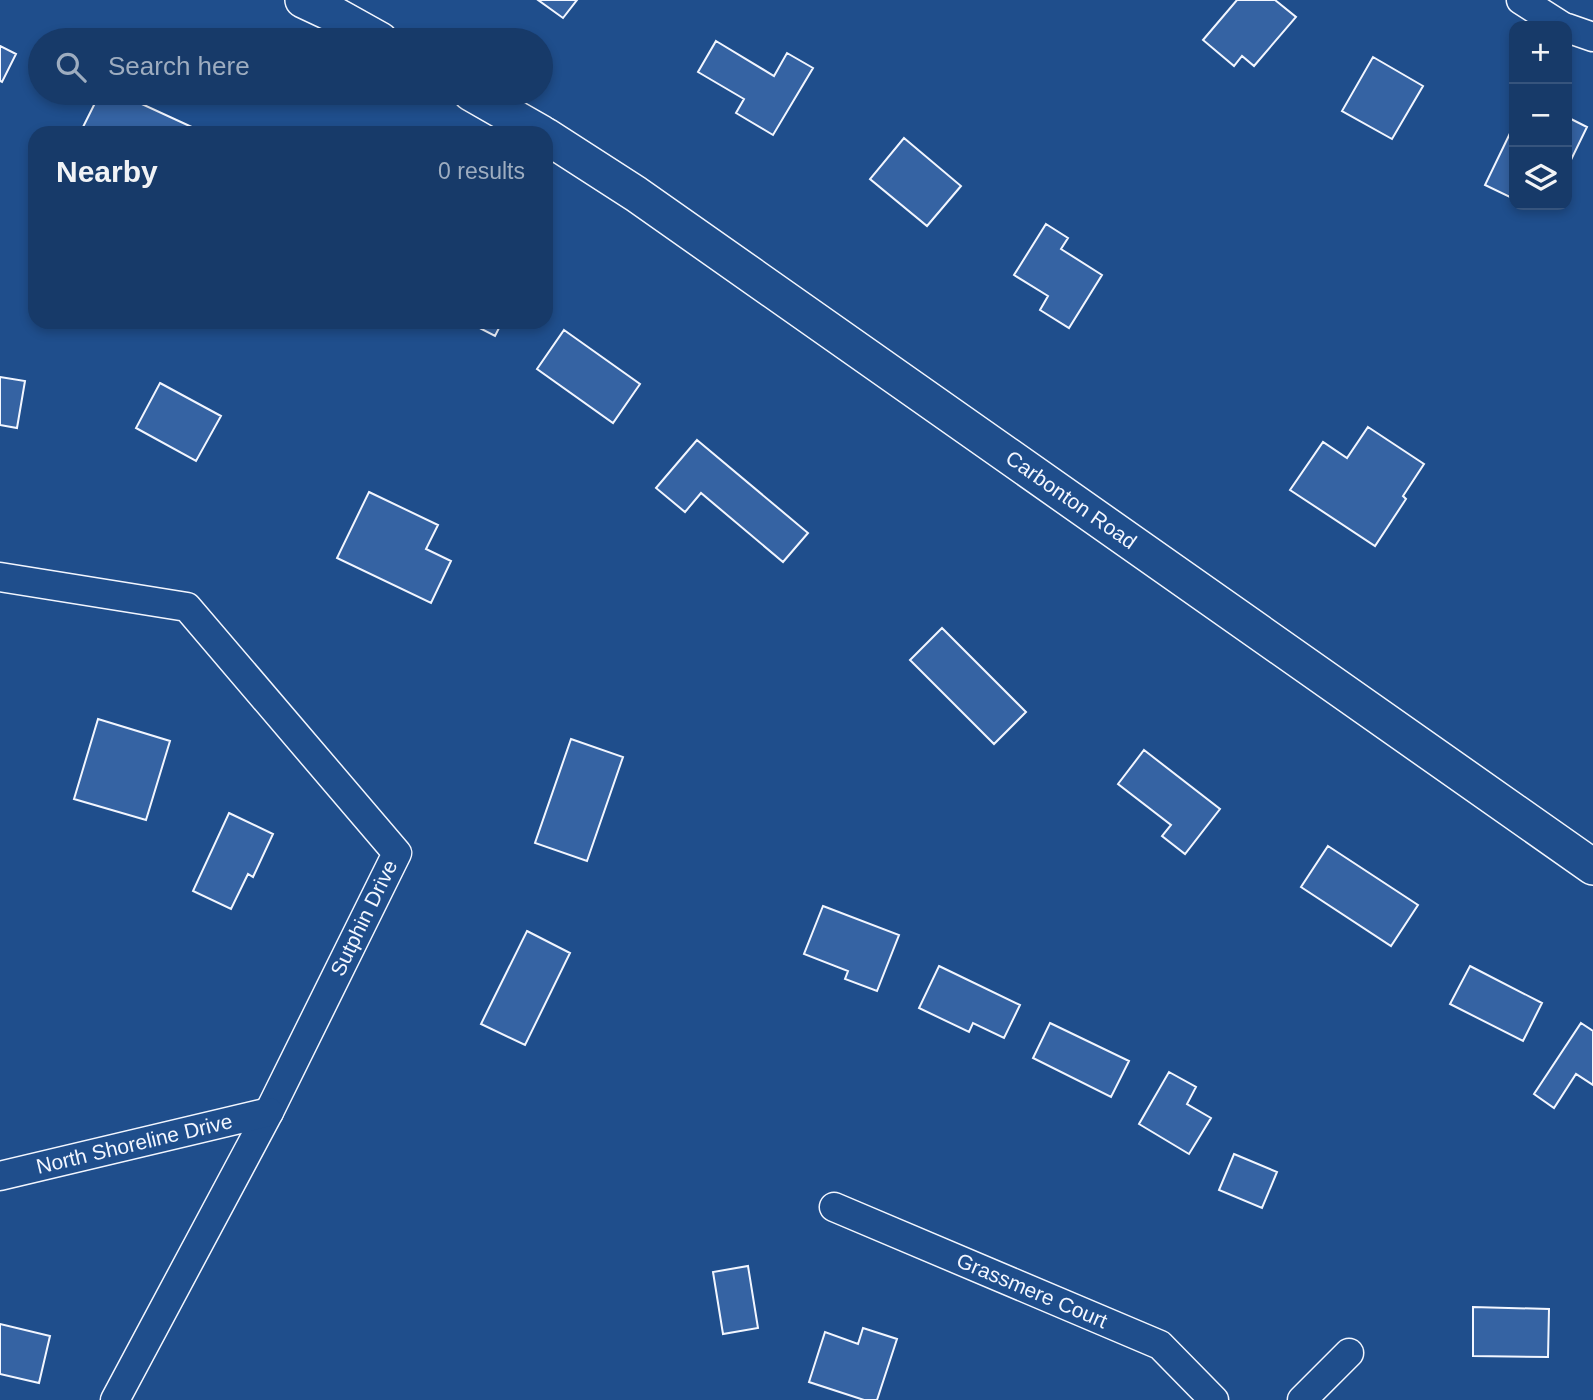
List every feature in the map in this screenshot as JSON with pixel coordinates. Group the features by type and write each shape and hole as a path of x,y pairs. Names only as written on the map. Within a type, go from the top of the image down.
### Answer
{"street":[{"path":"303,0 341,7 366,28"},
{"path":"1521,0 1554,21"},
{"path":"1572,30 1593,37"},
{"path":"492,105 529,126"},
{"name":"Carbonton Road","path":"553,141 636,194 1593,867"},
{"name":"Sutphin Drive","path":"0,578 187,607 397,853 269,1112 116,1400"},
{"name":"North Shoreline Drive","path":"0,1176 269,1112"},
{"name":"Grassmere Court","path":"834,1208 1160,1345 1214,1400"},
{"path":"1302,1400 1349,1353"}],"building":[{"path":"538,0 577,0 563,18"},
{"path":"1237,0 1275,0 1296,17 1254,66 1242,56 1234,66 1203,40"},
{"path":"716,41 774,76 787,53 813,68 773,135 736,113 744,99 698,72"},
{"path":"0,46 16,54 2,82 0,81"},
{"path":"1373,57 1423,86 1392,139 1342,111"},
{"path":"94,105 144,105 190,126 84,126"},
{"path":"1572,120 1587,127 1572,158"},
{"path":"1509,135 1509,197 1485,185"},
{"path":"904,138 961,186 927,226 870,179"},
{"path":"1046,224 1068,238 1061,249 1102,275 1069,328 1040,310 1048,296 1014,275"},
{"path":"482,329 498,329 495,336"},
{"path":"564,330 640,384 613,423 537,369"},
{"path":"0,377 25,381 17,428 0,425"},
{"path":"160,383 221,416 196,461 136,428"},
{"path":"1368,427 1424,464 1403,496 1406,499 1375,546 1290,490 1323,442 1347,458"},
{"path":"697,440 808,533 783,562 701,493 685,512 656,488"},
{"path":"369,492 438,525 426,549 451,561 431,603 337,558"},
{"path":"942,628 1026,712 994,744 910,660"},
{"path":"98,719 170,741 146,820 74,799"},
{"path":"571,739 623,757 587,861 535,843"},
{"path":"1144,750 1220,809 1185,854 1162,836 1171,825 1118,784"},
{"path":"229,813 273,834 253,877 248,874 231,909 193,891"},
{"path":"1328,846 1418,905 1391,946 1301,887"},
{"path":"823,906 899,935 877,991 845,979 848,971 804,954"},
{"path":"527,931 570,953 525,1045 481,1024"},
{"path":"939,966 1020,1005 1004,1038 973,1023 969,1032 919,1008"},
{"path":"1470,966 1542,1003 1523,1041 1450,1004"},
{"path":"1050,1023 1129,1061 1111,1097 1033,1058"},
{"path":"1581,1023 1593,1031 1593,1085 1576,1074 1554,1108 1534,1094"},
{"path":"1169,1072 1196,1087 1187,1104 1211,1118 1189,1154 1139,1124"},
{"path":"1234,1154 1277,1172 1262,1208 1219,1190"},
{"path":"748,1266 758,1328 723,1334 713,1272"},
{"path":"1473,1307 1549,1309 1548,1357 1473,1356"},
{"path":"0,1324 50,1336 39,1383 0,1374"},
{"path":"863,1328 897,1339 877,1400 864,1400 809,1382 825,1332 858,1344"}]}
